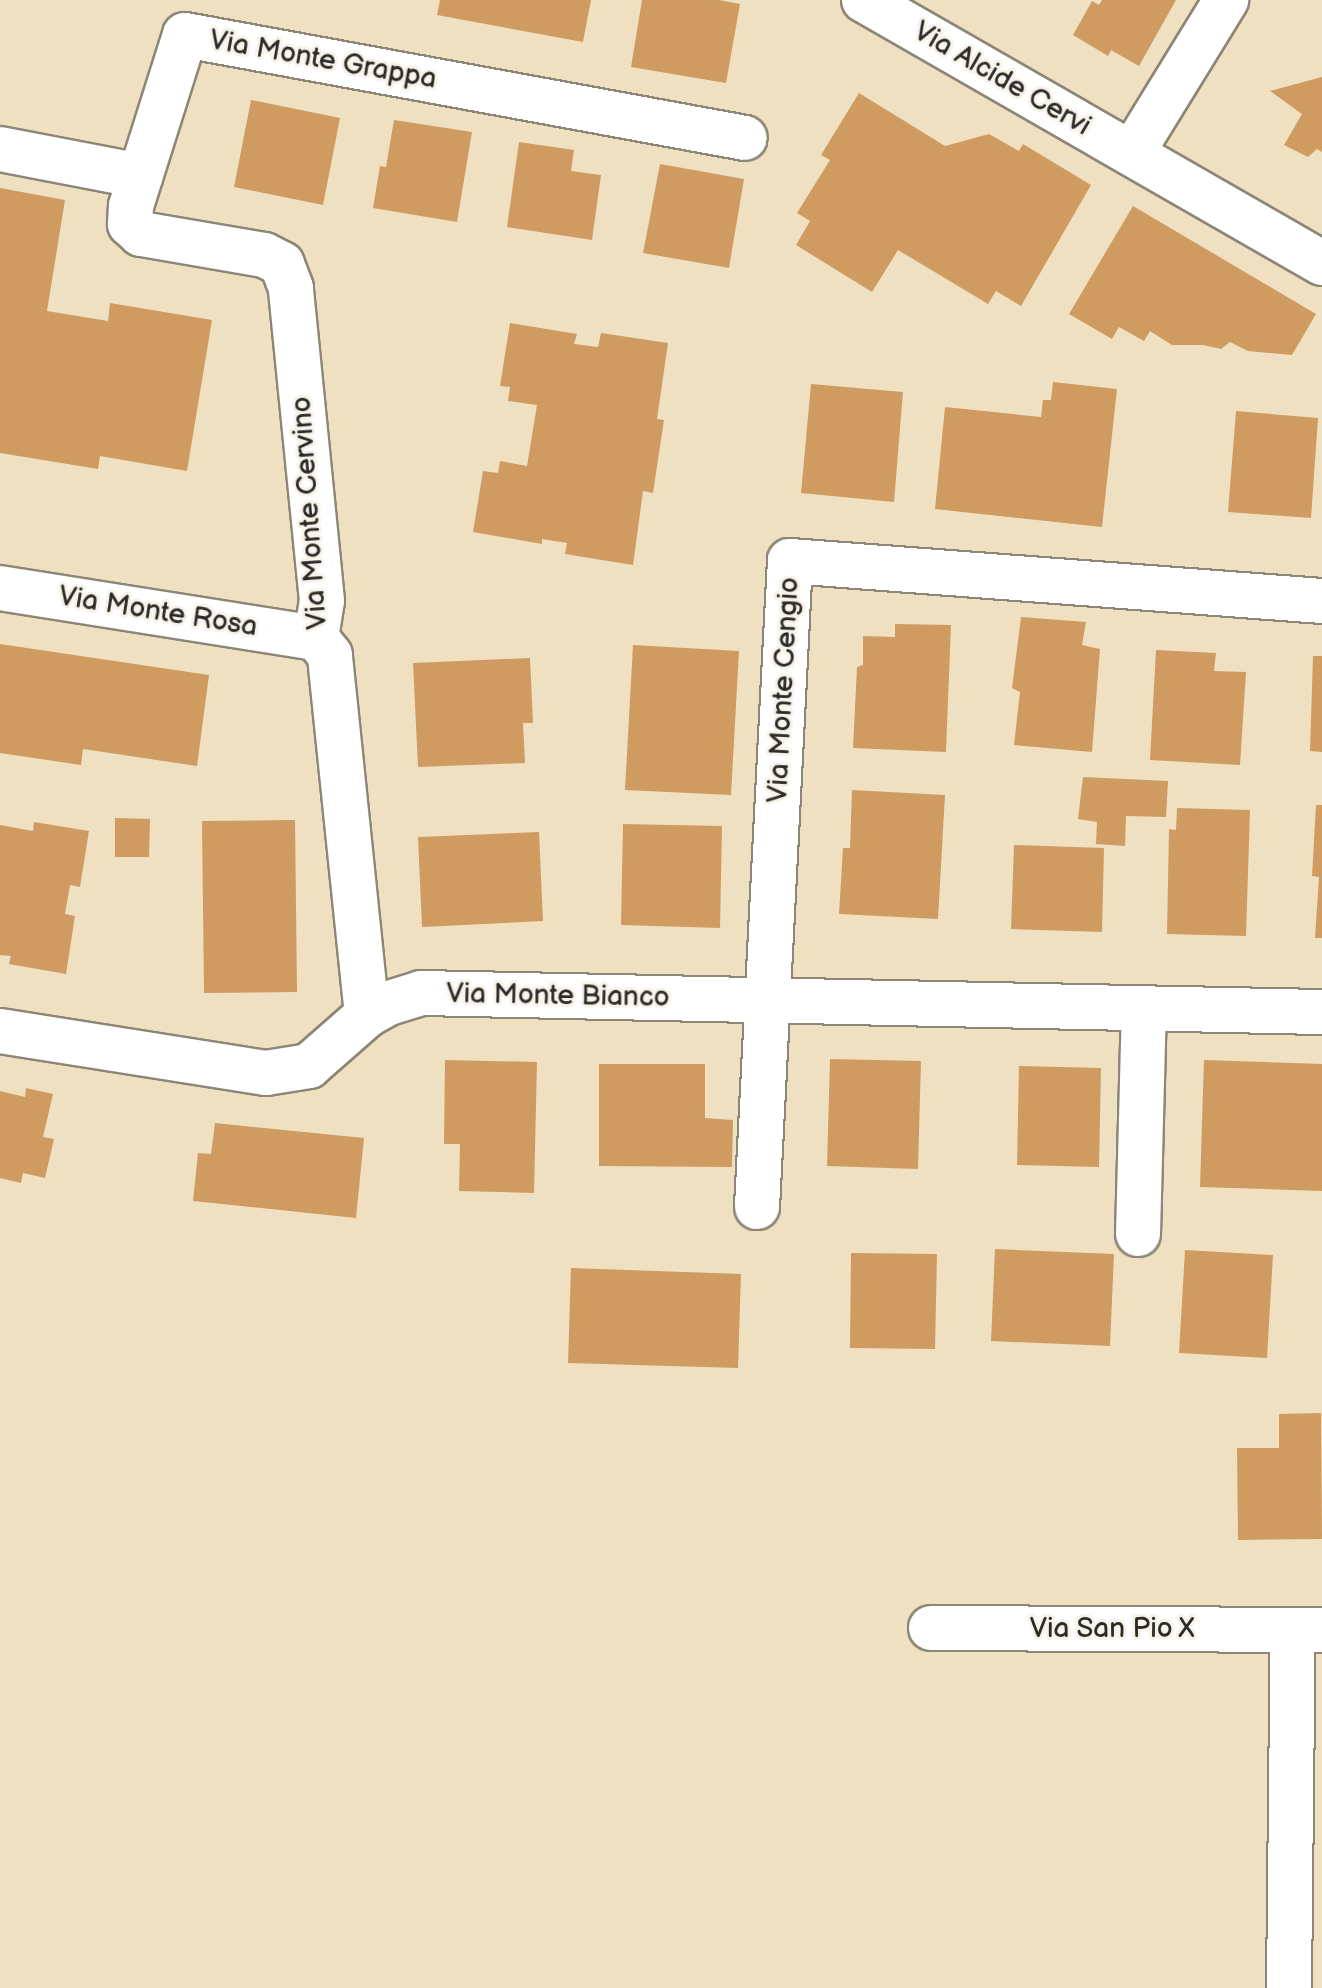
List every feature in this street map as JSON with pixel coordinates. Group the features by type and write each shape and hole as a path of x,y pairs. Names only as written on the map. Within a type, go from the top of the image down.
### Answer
{"street":[{"path":"1132,153 1226,0"},
{"name":"Via Alcide Cervi","path":"870,1 1322,263"},
{"name":"Via Monte Grappa","path":"140,176 185,35 745,138"},
{"path":"0,149 140,176"},
{"name":"Via Monte Cervino","path":"140,176 131,206 130,224 141,234 264,255 282,264 291,288 322,601 316,638 330,655 367,1015"},
{"name":"Via Monte Cengio","path":"757,1207 790,561 1322,601"},
{"name":"Via Monte Rosa","path":"0,588 316,638"},
{"name":"Via Monte Bianco","path":"0,1031 266,1073 309,1066 367,1015 389,1003 421,993 1322,1012"},
{"path":"1138,1234 1144,1009"},
{"name":"Via San Pio X","path":"931,1628 1308,1630 1289,1988"}],"building":[{"path":"440,0 591,0 583,42 437,15"},
{"path":"642,0 719,0 740,4 726,83 631,67"},
{"path":"1102,0 1176,0 1139,66 1111,50 1108,56 1073,35 1092,1 1099,5"},
{"path":"1322,77 1322,152 1317,149 1308,157 1284,145 1302,114 1270,91"},
{"path":"859,93 945,146 989,134 1019,151 1023,144 1091,185 1021,306 996,291 988,304 898,250 872,292 796,245 810,221 797,213 830,160 821,155"},
{"path":"251,100 340,118 323,205 234,187"},
{"path":"394,120 472,132 457,222 373,208 380,166 386,167"},
{"path":"519,142 574,150 571,171 601,175 592,240 507,227"},
{"path":"660,164 744,179 729,268 643,253"},
{"path":"0,188 65,200 47,311 108,321 110,303 212,320 187,471 100,456 98,469 0,453"},
{"path":"1133,206 1316,314 1292,355 1248,351 1230,342 1221,349 1203,345 1172,345 1150,331 1144,341 1119,327 1112,339 1069,314"},
{"path":"510,323 577,334 574,344 598,347 601,333 668,343 657,419 664,420 653,493 643,491 633,565 565,554 567,543 542,539 542,544 473,532 483,471 498,473 500,461 527,466 537,405 508,401 510,387 500,386"},
{"path":"1053,382 1117,389 1102,527 935,509 945,407 1041,417 1043,400 1051,400"},
{"path":"811,384 903,392 894,502 801,493"},
{"path":"1236,411 1318,418 1311,518 1228,512"},
{"path":"1021,617 1086,622 1082,645 1100,649 1092,752 1014,745 1020,692 1012,688"},
{"path":"895,624 951,625 946,752 853,748 857,667 863,665 863,636 895,637"},
{"path":"0,644 209,675 197,766 83,749 81,765 0,753"},
{"path":"633,645 739,651 731,795 625,790"},
{"path":"1156,650 1216,653 1214,671 1246,672 1240,765 1150,760"},
{"path":"1313,656 1322,656 1322,752 1310,751"},
{"path":"530,658 533,723 523,723 525,763 418,767 413,663"},
{"path":"1083,777 1168,781 1166,817 1126,816 1125,846 1096,844 1097,822 1078,819"},
{"path":"852,790 945,795 938,919 839,914 843,848 850,848"},
{"path":"1316,805 1322,805 1322,938 1315,938 1319,877 1312,876"},
{"path":"1177,808 1250,810 1246,936 1167,934 1169,829 1176,830"},
{"path":"115,818 150,819 149,857 115,857"},
{"path":"295,820 297,992 204,993 202,821"},
{"path":"34,822 89,831 80,887 70,885 65,914 75,916 66,974 9,964 11,956 0,955 0,825 33,831"},
{"path":"623,824 722,826 720,928 621,925"},
{"path":"539,832 543,921 422,927 418,837"},
{"path":"1014,845 1104,848 1102,932 1011,929"},
{"path":"830,1059 921,1061 918,1169 827,1166"},
{"path":"445,1060 537,1062 534,1193 459,1191 460,1144 444,1144"},
{"path":"1204,1060 1322,1064 1322,1191 1200,1187"},
{"path":"599,1064 705,1064 705,1118 733,1120 732,1167 599,1166"},
{"path":"1019,1066 1101,1068 1099,1167 1017,1165"},
{"path":"26,1088 53,1094 43,1137 54,1139 45,1178 23,1173 21,1183 0,1178 0,1091 25,1097"},
{"path":"215,1123 364,1138 356,1218 193,1201 198,1153 211,1154"},
{"path":"995,1249 1114,1254 1110,1346 991,1341"},
{"path":"1185,1250 1273,1255 1267,1358 1179,1353"},
{"path":"851,1253 937,1254 935,1349 850,1348"},
{"path":"571,1268 741,1274 738,1368 568,1363"},
{"path":"1321,1413 1322,1539 1238,1540 1237,1448 1279,1448 1279,1414"}]}
